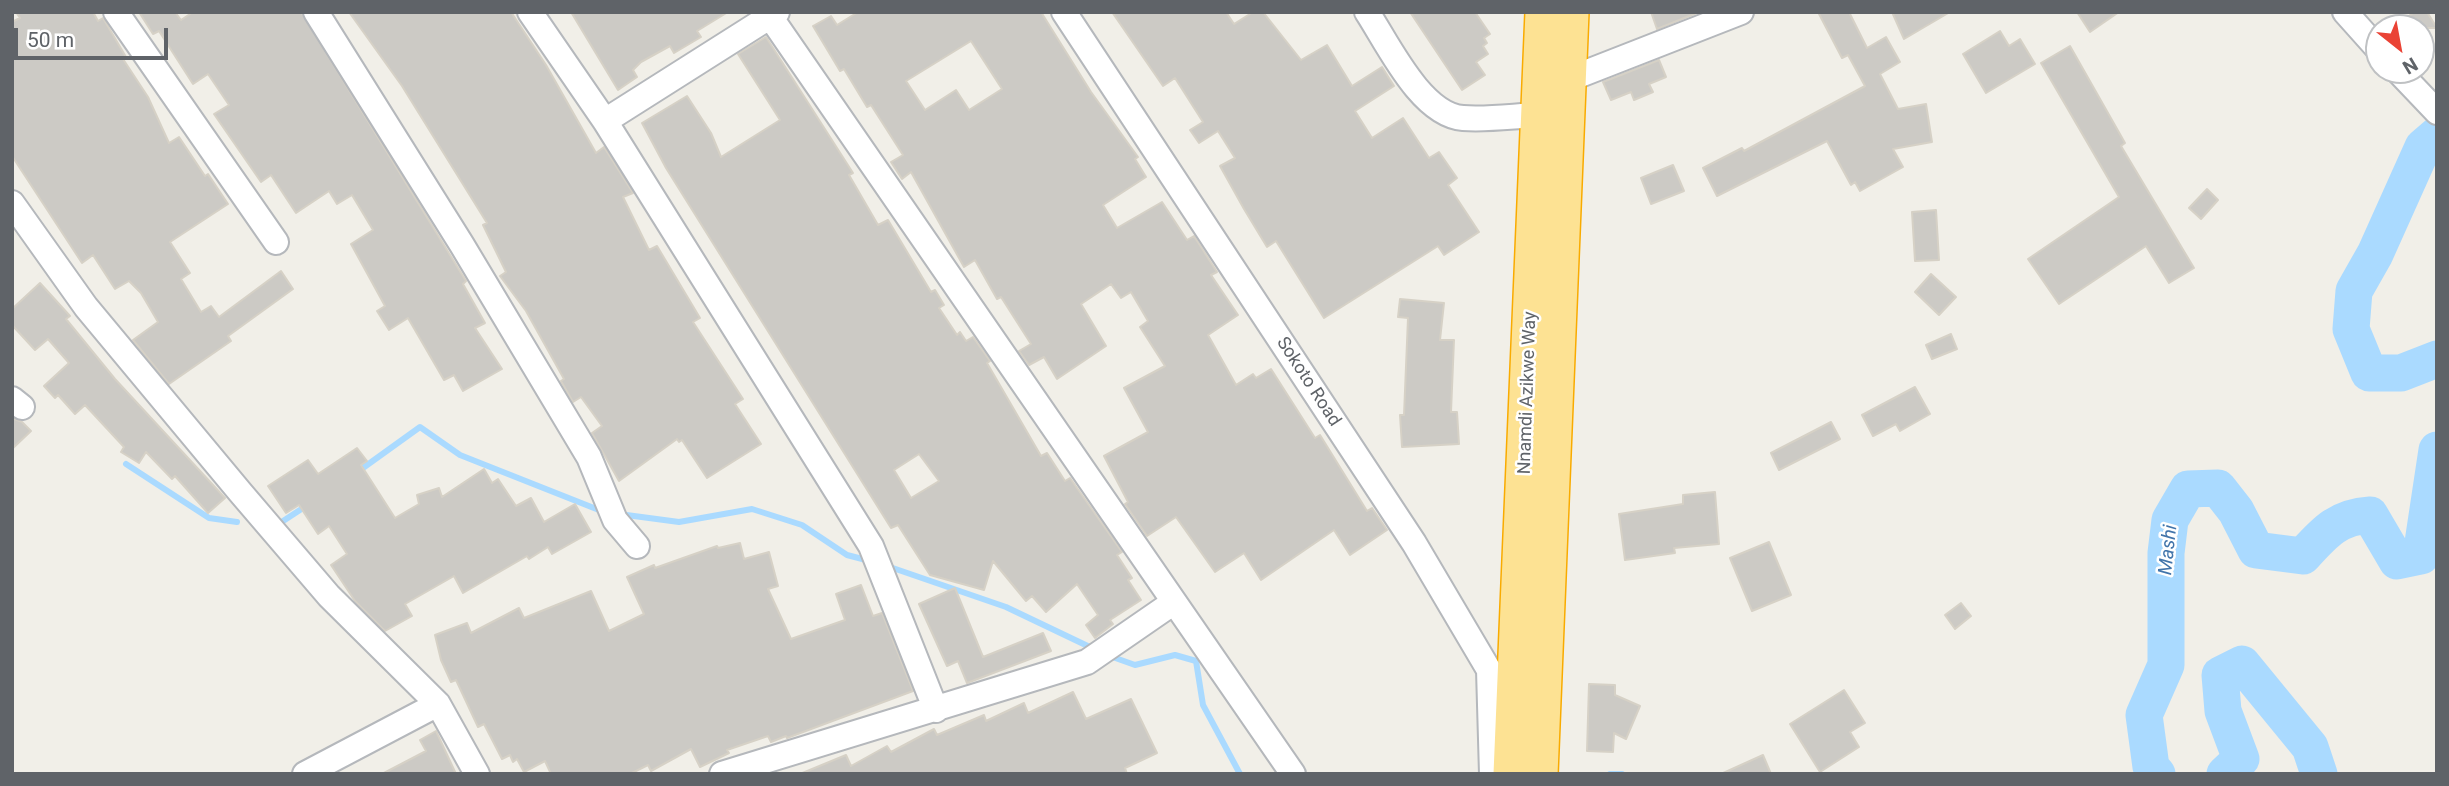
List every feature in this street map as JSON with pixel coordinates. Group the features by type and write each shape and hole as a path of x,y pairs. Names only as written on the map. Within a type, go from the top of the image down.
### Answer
{"highway":[{"name":"Nnamdi Azikwe Way","path":"1512,774 1544,12"},
{"name":"Nnamdi Azikwe Way","path":"1539,774 1570,12"}],"street":[{"path":"116,12 276,242"},
{"path":"316,12 462,245 589,457 615,520 637,546"},
{"path":"530,12 605,121 871,546 936,710"},
{"name":"Sokoto Road","path":"1063,12 1414,543 1489,670 1492,774"},
{"path":"1367,12 1421,94 1438,111 1461,118 1539,115"},
{"path":"1567,80 1741,12"},
{"path":"2345,12 2365,34"},
{"path":"605,121 772,14 1293,774"},
{"path":"2410,84 2436,112"},
{"path":"12,203 86,307 329,596 438,704 477,774"},
{"path":"722,774 936,710 1094,658 1174,602"},
{"path":"305,774 438,704"}],"building":[{"path":"16,12 93,12 98,21 103,18 126,57 123,59 148,97 169,143 179,137 228,204 170,242 190,273 181,279 201,312 211,306 219,317 281,271 293,289 228,336 231,341 169,384 133,340 158,322 141,293 129,281 115,289 93,255 82,263 12,156 12,22 20,18"},
{"path":"139,12 175,12 181,20 193,12 301,12 466,281 463,284 485,323 475,328 502,369 463,391 454,375 444,380 408,318 389,330 377,311 385,306 351,244 373,230 352,195 337,204 329,191 296,213 271,175 261,182 214,114 229,105 208,74 193,84 159,31 153,34"},
{"path":"349,12 511,12 546,65 596,153 604,147 633,193 623,197 649,250 657,246 700,318 693,322 743,399 735,404 761,444 707,478 682,440 679,442 677,439 619,481 592,433 602,426 581,397 573,402 561,381 564,379 526,311 500,276 506,272 483,225 487,223 402,86"},
{"path":"571,12 728,12 697,31 701,37 674,53 670,46 641,62 633,70 637,77 618,90"},
{"path":"858,12 1041,12 1091,92 1138,157 1135,159 1146,177 1103,205 1117,228 1162,202 1187,240 1194,236 1217,272 1211,275 1238,315 1208,335 1236,385 1253,374 1256,378 1271,369 1315,438 1320,435 1367,511 1372,508 1387,530 1350,555 1334,530 1261,580 1244,553 1215,572 1176,517 1147,536 1125,504 1128,502 1104,456 1148,432 1124,388 1165,366 1140,327 1148,321 1131,292 1121,298 1111,284 1081,304 1106,346 1057,379 1044,357 1029,365 1019,351 1031,344 1001,297 997,299 975,260 964,267 911,172 902,179 891,162 903,155 871,105 867,107 844,69 840,71 813,26 831,16 837,25","holes":["971,41 1002,89 969,110 956,90 925,110 906,81"]},
{"path":"1112,12 1226,12 1234,24 1253,12 1263,12 1301,60 1327,45 1352,86 1382,67 1394,86 1355,111 1372,138 1403,118 1429,158 1439,152 1457,178 1448,185 1479,232 1444,255 1438,246 1324,318 1276,241 1267,247 1244,209 1220,166 1235,158 1218,131 1199,143 1190,130 1203,122 1175,78 1163,86"},
{"path":"1410,12 1475,12 1490,34 1484,38 1487,43 1483,46 1488,54 1476,62 1485,75 1462,90"},
{"path":"1651,12 1699,12 1657,29"},
{"path":"1818,12 1849,12 1867,48 1886,37 1900,62 1880,74 1898,109 1926,104 1932,142 1893,149 1903,167 1860,191 1855,182 1851,185 1827,141 1717,196 1703,168 1742,148 1744,151 1865,86 1848,55 1842,58"},
{"path":"1892,12 1950,12 1904,39"},
{"path":"2077,12 2119,12 2090,32"},
{"path":"2000,31 2009,46 2020,39 2035,64 1986,93 1963,54"},
{"path":"766,37 853,173 849,175 878,225 888,220 931,292 935,290 944,305 939,308 957,335 960,332 966,341 973,337 990,361 987,363 1041,456 1047,453 1065,481 1070,478 1122,552 1117,555 1132,578 1128,580 1141,600 1110,620 1113,624 1095,638 1086,625 1098,615 1077,584 1046,612 1032,596 1026,601 993,561 984,590 930,575 898,525 891,528 666,168 642,123 687,96 711,133 721,157 780,120 738,54","holes":["919,454 939,481 911,498 894,470"]},
{"path":"2070,46 2125,143 2121,146 2194,268 2169,283 2146,246 2059,304 2028,259 2119,197 2041,63"},
{"path":"1659,60 1666,77 1649,84 1653,92 1634,100 1631,92 1611,100 1603,82"},
{"path":"1673,165 1684,191 1651,204 1641,178"},
{"path":"2207,189 2218,200 2201,219 2189,208"},
{"path":"1936,210 1939,260 1915,261 1912,212"},
{"path":"1931,274 1956,297 1939,315 1915,292"},
{"path":"40,283 70,316 66,319 115,379 225,498 208,513 175,476 172,479 146,452 139,463 121,452 124,447 85,405 75,414 58,395 55,398 44,386 69,363 48,339 35,350 12,325 12,309"},
{"path":"1400,299 1444,303 1440,340 1454,340 1451,412 1457,412 1459,444 1402,447 1400,415 1404,415 1408,318 1398,317"},
{"path":"1951,334 1957,349 1932,359 1926,345"},
{"path":"1915,387 1930,414 1900,431 1896,424 1873,436 1862,415"},
{"path":"12,418 22,422 31,431 12,449"},
{"path":"1831,422 1840,439 1779,470 1771,453"},
{"path":"357,448 367,461 361,465 395,518 419,504 417,495 439,488 442,497 484,469 492,483 498,479 516,506 531,498 544,522 575,504 591,532 552,554 548,547 529,559 527,556 463,593 454,576 405,604 412,616 385,631 355,601 331,565 347,554 329,526 318,534 299,505 286,513 268,486 308,460 318,474"},
{"path":"1715,492 1719,544 1674,548 1675,553 1625,560 1619,514 1683,504 1683,495"},
{"path":"1769,542 1791,595 1752,611 1730,558"},
{"path":"740,543 744,559 769,552 778,586 768,589 791,639 845,620 836,594 861,585 873,616 882,613 913,691 787,738 786,736 771,742 768,736 727,750 729,753 700,767 691,749 651,771 648,765 630,774 551,774 545,761 524,772 517,759 513,762 510,755 502,759 484,724 478,727 456,680 451,682 441,660 435,635 467,623 471,633 519,608 524,618 591,591 609,631 644,614 627,577 654,565 655,568 717,546 718,548"},
{"path":"955,588 983,657 1043,633 1051,651 967,683 958,661 947,666 919,604"},
{"path":"1961,603 1971,616 1955,629 1945,615"},
{"path":"1589,684 1615,685 1615,695 1640,706 1626,739 1614,733 1613,752 1587,751"},
{"path":"1844,690 1865,723 1850,732 1859,747 1820,772 1790,724"},
{"path":"1073,692 1086,719 1131,699 1157,753 1125,768 1127,774 800,774 846,755 851,766 887,746 891,752 934,729 937,735 984,715 986,721 1024,703 1028,713"},
{"path":"436,731 456,774 382,774 426,751 420,740"},
{"path":"1763,755 1771,774 1721,774"}],"waterway":[{"name":"Mashi","path":"2437,135 2423,147 2375,254 2354,291 2351,329 2369,373 2401,373 2437,359"},
{"path":"356,473 420,427 460,455 604,512"},
{"name":"Mashi","path":"2157,774 2151,767 2144,715 2166,665 2166,553 2170,520 2188,489 2218,488 2236,511 2256,550 2303,556 2325,533 2340,523 2370,515 2397,561 2421,556 2437,450"},
{"path":"126,464 209,518 237,522"},
{"path":"277,525 306,506"},
{"path":"619,514 679,522 752,509 802,525 847,555 870,561"},
{"path":"887,566 1006,607 1094,649"},
{"path":"1107,655 1135,665 1175,655 1196,661 1203,705 1240,774"},
{"name":"Mashi","path":"2225,774 2241,759 2223,711 2220,675 2242,664 2310,747 2319,774"},
{"path":"1610,774 1622,774"}]}
